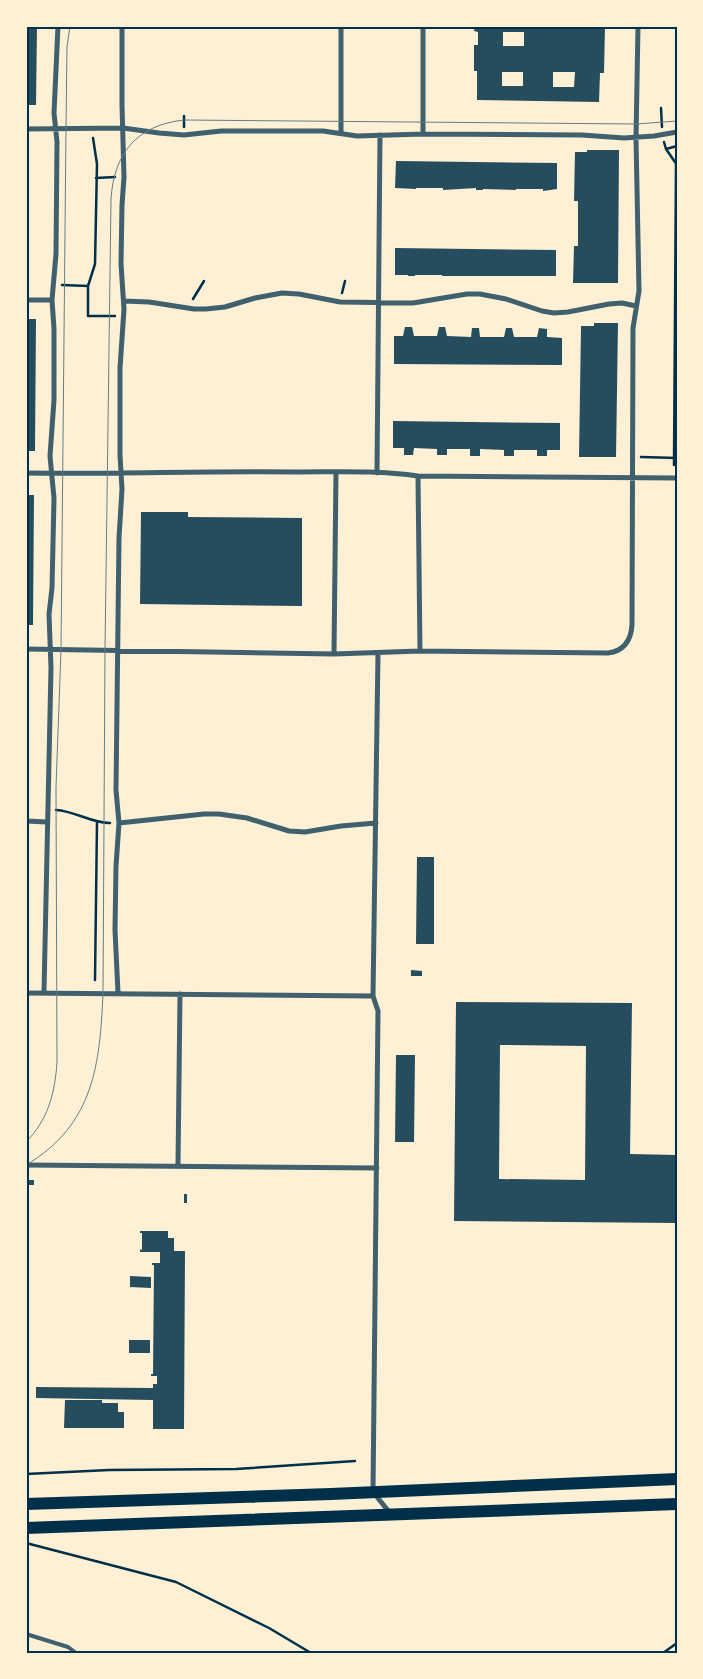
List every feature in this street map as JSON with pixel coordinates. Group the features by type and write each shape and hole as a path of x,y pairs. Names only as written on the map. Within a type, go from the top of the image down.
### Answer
{"main road":[{"path":"26,1504 677,1480"},
{"path":"26,1528 677,1504"}],"street":[{"path":"44,992 51,668 49,614 52,588 54,498 50,456 54,400 52,285 56,254 57,142 54,113 58,26"},
{"path":"118,993 115,922 116,857 120,823 116,796 119,538 122,489 120,368 124,316 121,264 124,177 122,26"},
{"path":"341,26 341,133"},
{"path":"423,26 423,134"},
{"path":"26,649 334,654 420,651 608,653 616,651 625,645 631,635 632,625 633,328 639,291 636,138 638,26"},
{"path":"26,129 123,128 184,135 228,131 330,131 358,136 423,134 582,135 636,138 677,132"},
{"path":"377,473 380,135"},
{"path":"124,301 164,303 188,308 206,309 225,307 254,298 282,293 299,294 340,302 413,303 467,294 480,294 499,297 554,313 609,304 622,303 636,306"},
{"path":"26,300 52,300"},
{"path":"26,473 336,472 418,476 677,478"},
{"path":"334,654 336,472"},
{"path":"418,476 420,651"},
{"path":"378,653 373,996 378,1011 373,1492 391,1514"},
{"path":"120,823 204,814 247,818 289,831 306,832 340,826 376,823"},
{"path":"26,822 47,822"},
{"path":"26,993 373,996"},
{"path":"178,1165 180,994"},
{"path":"26,1165 377,1168"}],"lane":[{"path":"26,1634 68,1647 76,1653"}],"path":[{"path":"184,116 184,124"},
{"path":"94,128 93,146 96,164 95,264 88,286 88,316 124,316"},
{"path":"674,465 676,458 676,165 666,149 677,146"},
{"path":"96,178 124,177"},
{"path":"188,308 204,281"},
{"path":"52,285 88,286"},
{"path":"632,457 676,458"},
{"path":"47,810 68,811 97,822 120,823"},
{"path":"95,980 97,822"},
{"path":"26,1474 109,1470 236,1469 355,1461"},
{"path":"26,1544 176,1582 269,1628 311,1653"},
{"path":"664,1653 677,1643"}],"building":[{"path":"26,26 37,26 36,105 26,105"},
{"path":"475,26 605,26 604,73 600,73 599,102 477,100 477,71 474,71 474,45 478,45 478,32 474,31","holes":["503,32 524,32 524,46 503,46","502,72 523,72 523,86 502,86","553,72 575,72 574,87 553,87"]},
{"path":"587,150 619,150 618,283 573,283 574,246 578,246 578,201 574,201 575,152 587,152"},
{"path":"396,161 557,163 557,189 543,191 543,189 476,190 476,188 443,190 443,188 395,188"},
{"path":"395,248 556,250 556,276 395,275"},
{"path":"26,319 36,319 35,451 26,451"},
{"path":"594,323 618,323 616,457 579,457 581,326 594,326"},
{"path":"405,327 412,327 414,336 437,336 439,327 445,327 447,336 471,337 472,328 479,328 480,337 504,337 506,328 512,328 514,337 537,337 539,328 547,329 547,337 562,338 562,365 394,364 394,336 403,336"},
{"path":"393,421 560,423 560,450 547,450 547,456 537,456 537,450 514,450 514,456 504,456 504,450 480,449 480,456 470,456 470,449 447,449 447,455 437,455 437,449 414,448 413,455 404,455 404,448 393,448"},
{"path":"26,495 34,495 33,625 26,625"},
{"path":"141,512 188,512 188,517 302,518 302,606 140,604"},
{"path":"417,857 434,857 434,944 416,944"},
{"path":"411,970 422,971 422,976 411,976"},
{"path":"456,1002 632,1003 630,1154 677,1155 677,1223 454,1221","holes":["500,1045 586,1046 585,1180 499,1179"]},
{"path":"396,1055 415,1055 414,1142 395,1142"},
{"path":"26,1180 34,1180 34,1185 26,1185"},
{"path":"184,1194 187,1194 187,1203 184,1203"},
{"path":"140,1231 168,1231 168,1238 174,1238 174,1251 185,1251 184,1429 153,1429 153,1400 36,1398 36,1387 153,1388 153,1384 157,1384 157,1376 151,1376 153,1374 154,1265 152,1263 160,1263 160,1252 140,1252 140,1249 142,1250 142,1233"},
{"path":"130,1276 151,1277 151,1288 130,1287"},
{"path":"129,1340 150,1340 150,1353 129,1353"},
{"path":"65,1400 102,1400 102,1403 118,1403 118,1412 124,1412 124,1428 64,1428"}],"tram line":[{"path":"26,1142 40,1125 49,1105 57,1062 56,787 61,650 67,47 70,26"},
{"path":"26,1165 49,1149 66,1131 79,1112 89,1091 95,1068 102,1019 111,199 117,168 123,155 131,144 153,128 184,120 636,124 677,121"}]}
